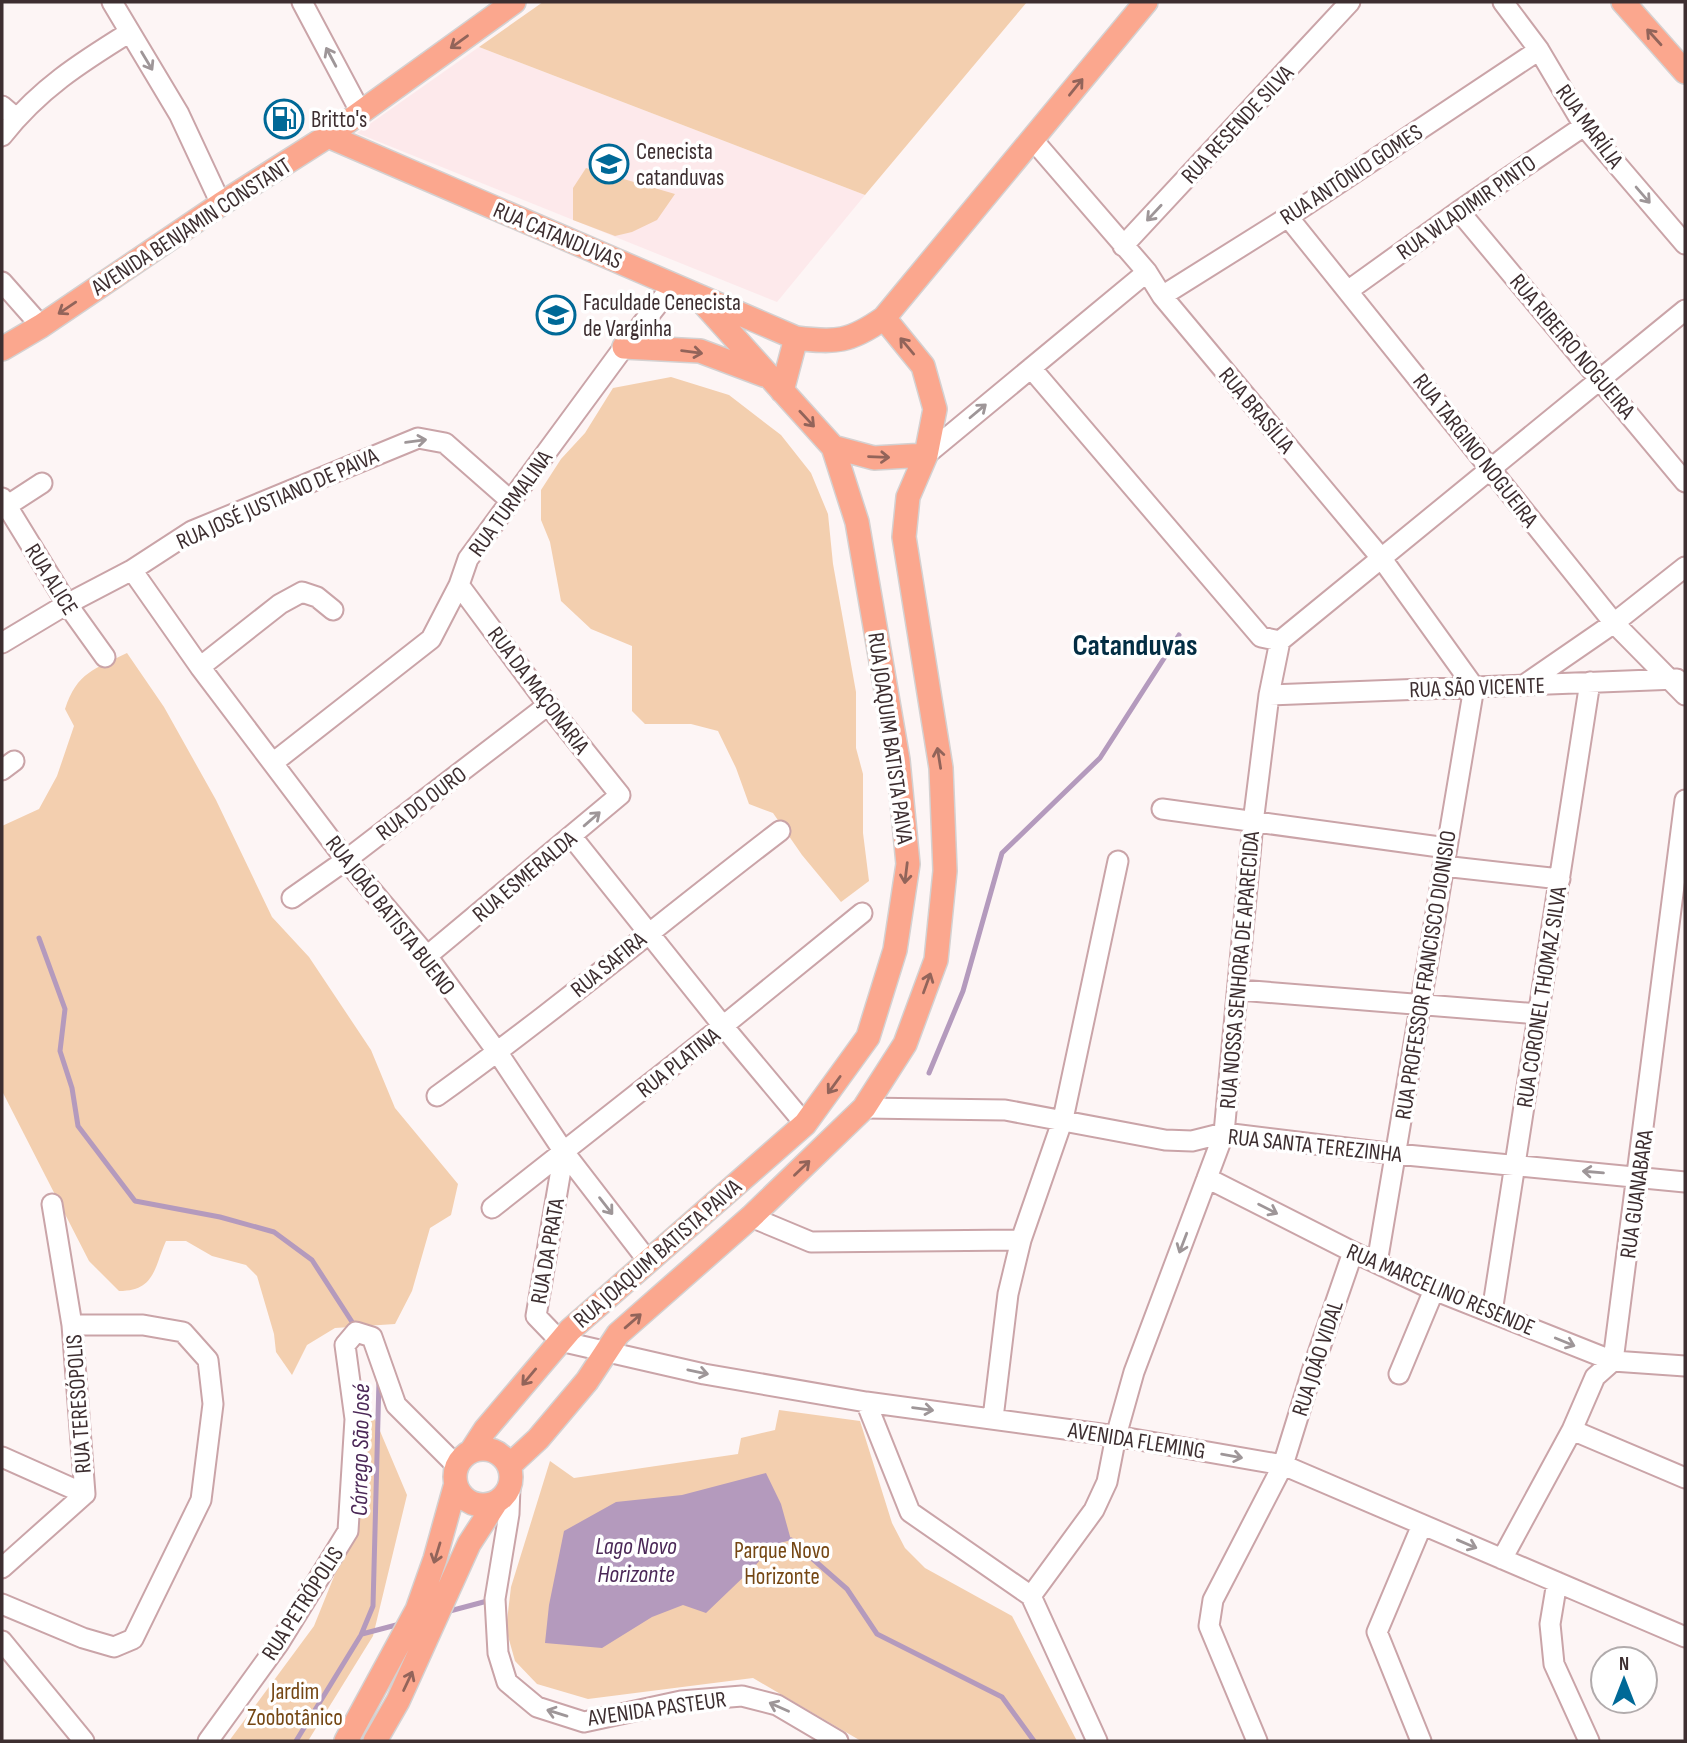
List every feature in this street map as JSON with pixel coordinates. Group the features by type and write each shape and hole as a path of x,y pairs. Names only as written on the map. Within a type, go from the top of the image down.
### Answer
{"main road":[{"name":"RUA CATANDUVAS","path":"328,136 796,338 830,342 861,334 884,318 1146,2"},
{"path":"1623,2 1685,72"},
{"name":"AVENIDA BENJAMIN CONSTANT","path":"2,349 328,136 511,3"},
{"name":"RUA JOAQUIM BATISTA PAIVA","path":"346,1741 417,1610 435,1559 461,1467 485,1430 559,1341 805,1124 868,1037 895,950 908,864 898,760 857,522 833,447 696,295"},
{"name":"RUA JOAQUIM BATISTA PAIVA","path":"375,1741 398,1702 469,1544 510,1476 587,1381 618,1334 751,1217 864,1108 905,1044 936,960 945,871 941,768 904,537 908,497 926,456 935,409 923,366 884,318"},
{"path":"624,347 700,351 775,384 796,338"},
{"path":"833,447 874,458 926,456"},
{"path":"495,1504 471,1504 461,1467 494,1450 510,1476"}],"street":[{"path":"112,2 179,114 221,204"},
{"path":"302,2 361,113"},
{"name":"RUA RESENDE SILVA","path":"1123,246 1350,2"},
{"name":"RUA MARÍLIA","path":"1503,2 1539,50 1584,126 1685,244"},
{"path":"2,136 9,112 43,91 71,68 130,32"},
{"name":"RUA ANTÔNIO GOMES","path":"1162,296 1288,217 1539,50"},
{"name":"RUA WLADIMIR PINTO","path":"1349,290 1584,126"},
{"name":"RUA BRASÍLIA","path":"1033,139 1147,272 1162,296 1382,559 1474,687"},
{"name":"RUA RIBEIRO NOGUEIRA","path":"1459,211 1685,482"},
{"name":"RUA TARGINO NOGUEIRA","path":"1288,217 1614,623 1677,679"},
{"path":"926,456 1147,272"},
{"path":"2,282 41,326"},
{"name":"RUA TURMALINA","path":"274,762 431,639 459,585 468,559 673,285"},
{"path":"1031,368 1261,637 1280,641 1685,310"},
{"name":"RUA JOSÉ JUSTIANO DE PAIVA","path":"2,643 67,604 132,570 192,531 418,438 445,443 511,500"},
{"path":"3,505 42,483"},
{"name":"RUA ALICE","path":"3,505 105,657"},
{"path":"1524,685 1614,623 1685,567"},
{"name":"RUA JOÃO BATISTA BUENO","path":"132,570 346,860 427,956 498,1053 564,1153 648,1261"},
{"name":"RUA DA MAÇONARIA","path":"459,585 548,705 620,795"},
{"path":"201,667 280,604 302,592 317,597 332,610"},
{"name":"RUA NOSSA SENHORA DE APARECIDA","path":"1031,1596 1094,1510 1107,1482 1116,1436 1134,1372 1224,1133 1253,822 1269,695 1280,641"},
{"path":"1677,679 1685,695"},
{"name":"RUA SÃO VICENTE","path":"1269,695 1677,679"},
{"name":"RUA CORONEL THOMAZ SILVA","path":"1492,1312 1590,682"},
{"name":"RUA PROFESSOR FRANCISCO DIONISIO","path":"1377,1263 1474,687"},
{"name":"RUA DO OURO","path":"292,898 346,860 548,705"},
{"name":"RUA ESMERALDA","path":"427,956 620,795"},
{"name":"RUA GUANABARA","path":"1613,1361 1684,829 1685,800"},
{"path":"1162,809 1253,822 1560,879"},
{"name":"RUA SAFIRA","path":"437,1096 498,1053 648,932 780,831"},
{"path":"572,837 805,1124"},
{"path":"993,1418 1008,1294 1021,1240 1063,1119 1118,861"},
{"name":"RUA PLATINA","path":"492,1208 862,913"},
{"path":"1239,990 1538,1014"},
{"name":"RUA SANTA TEREZINHA","path":"864,1108 1005,1110 1166,1140 1192,1142 1224,1133 1396,1154 1685,1182"},
{"name":"RUA DA PRATA","path":"559,1341 536,1316 564,1153"},
{"name":"RUA MARCELINO RESENDE","path":"1208,1178 1434,1290 1613,1361 1685,1366"},
{"name":"RUA TERESÓPOLIS","path":"2,1568 85,1494 72,1325 52,1204"},
{"path":"751,1217 811,1242 1021,1240"},
{"name":"RUA JOÃO VIDAL","path":"1257,1741 1209,1626 1213,1600 1283,1465 1353,1252"},
{"path":"1399,1374 1434,1290"},
{"path":"2,1604 83,1638 114,1647 133,1639 201,1500 213,1404 208,1360 183,1332 143,1325 72,1325"},
{"name":"RUA PETRÓPOLIS","path":"208,1741 279,1643 348,1531 355,1419 345,1345 356,1332 372,1337 396,1405 461,1467"},
{"name":"AVENIDA FLEMING","path":"559,1341 704,1374 866,1402 1116,1436 1283,1465 1685,1637"},
{"path":"1502,1559 1572,1430 1595,1377 1613,1361"},
{"path":"866,1402 910,1512 1031,1596 1097,1741"},
{"path":"1572,1430 1685,1478"},
{"path":"2,1457 85,1494"},
{"name":"AVENIDA PASTEUR","path":"510,1476 509,1514 495,1599 498,1653 507,1682 537,1707 584,1721 681,1701 742,1696 777,1705 838,1741"},
{"path":"1421,1741 1377,1632 1422,1524"},
{"path":"1557,1582 1550,1624 1554,1664 1589,1741"},
{"path":"2,1641 84,1741"}],"shaded area":[{"name":"Cenecista catanduvas","path":"479,47 865,195 777,302 357,133"}],"green space":[{"path":"543,2 1027,2 865,195 479,47"},
{"path":"586,168 675,194 657,220 632,232 615,236 573,220 573,188"},
{"path":"671,377 729,395 781,435 811,473 828,514 833,564 856,692 856,748 863,774 863,833 869,881 841,902 802,855 773,813 749,804 736,768 718,731 691,724 645,724 632,711 632,646 591,629 561,601 550,542 541,520 541,490 561,459 585,433 613,388"},
{"path":"127,653 164,707 216,800 272,917 309,957 371,1050 395,1108 458,1184 451,1215 430,1228 412,1291 395,1324 335,1328 307,1345 292,1375 276,1352 274,1334 257,1276 246,1265 212,1256 186,1241 166,1241 147,1282 131,1290 119,1291 89,1261 2,1091 2,826 39,809 57,776 74,726 65,709 75,687 88,673"},
{"name":"Jardim Zoobotânico","path":"361,1386 407,1495 373,1636 308,1741 229,1741 314,1626 356,1522"},
{"name":"Parque Novo Horizonte","path":"779,1410 860,1421 892,1523 905,1548 925,1568 1012,1616 1077,1741 861,1741 753,1678 588,1699 537,1684 515,1661 506,1629 511,1587 550,1461 574,1478 738,1454 741,1438 775,1430"}],"water":[{"name":"Lago Novo Horizonte","path":"766,1473 781,1504 791,1540 773,1545 706,1613 683,1605 652,1617 602,1648 545,1643 549,1605 564,1531 616,1502 682,1495"}],"waterway":[{"path":"929,1073 963,991 1002,853 1100,758 1179,635"},
{"name":"Córrego São José","path":"39,938 65,1009 60,1051 72,1088 78,1126 135,1201 220,1217 274,1232 312,1260 356,1328"},
{"name":"Córrego São José","path":"296,1741 361,1635 373,1606 379,1380"},
{"path":"791,1540 847,1589 877,1634 1002,1697 1034,1741"},
{"path":"446,1612 491,1600"},
{"path":"362,1634 400,1624"}],"place":[{"name":"Britto's","path":"284,119"},
{"name":"Cenecista catanduvas","path":"609,164"},
{"name":"Faculdade Cenecista de Varginha","path":"556,315"}],"district":[{"name":"Catanduvas","path":"1135,645"}]}
